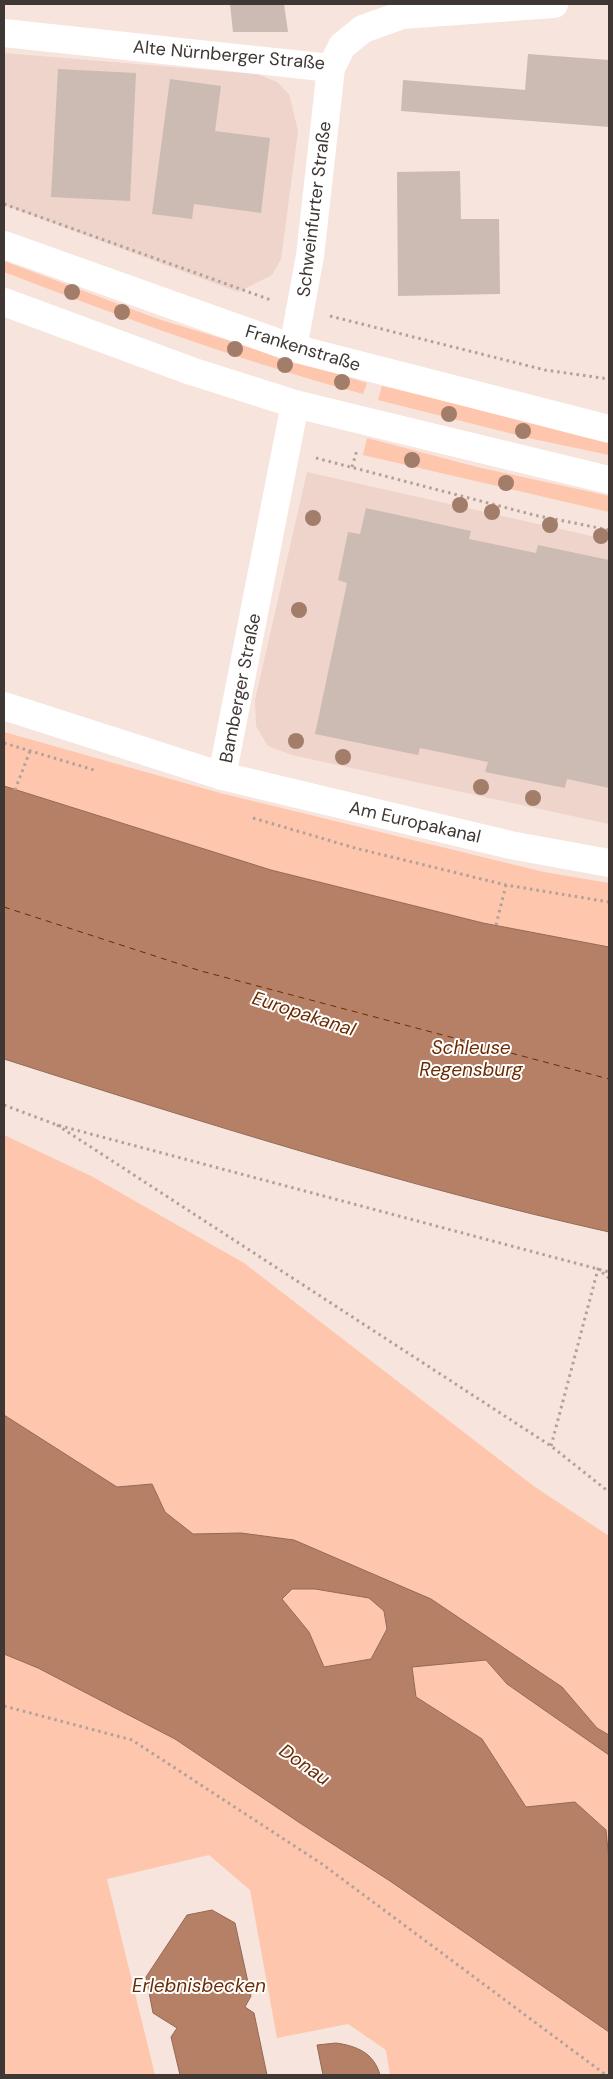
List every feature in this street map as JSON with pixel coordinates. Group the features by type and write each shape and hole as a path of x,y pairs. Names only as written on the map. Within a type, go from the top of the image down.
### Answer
{"street":[{"name":"Alte Nürnberger Straße","path":"4,33 331,68 342,46 363,29 402,15 554,4"},
{"name":"Schweinfurter Straße","path":"293,348 310,256 331,68"},
{"name":"Frankenstraße","path":"4,245 293,348 609,429"},
{"path":"4,302 191,371 295,404 609,480"},
{"name":"Bamberger Straße","path":"4,706 222,776 295,404"},
{"name":"Am Europakanal","path":"222,776 510,845 609,863"}],"path":[{"path":"286,450 534,515 609,530"},
{"path":"15,790 30,751"},
{"path":"496,925 506,885"},
{"path":"4,1105 57,1125 609,1272"},
{"path":"57,1125 551,1446 609,1492"},
{"path":"598,1269 609,1278"},
{"path":"551,1446 598,1269"},
{"path":"4,1706 132,1740 322,1864 606,2075"}],"shaded area":[{"path":"4,53 257,74 277,82 289,94 298,131 281,259 272,275 238,292 4,205"},
{"path":"4,261 158,319 367,383 363,394 226,353 4,272"},
{"path":"382,386 609,440 609,455 533,439 378,400"},
{"path":"367,438 477,467 609,496 609,512 363,455"},
{"path":"307,472 609,540 609,824 292,755 268,746 256,726 255,700"},
{"path":"4,732 220,793 544,872 609,883 609,947 483,923 271,870 4,786"},
{"path":"4,1135 91,1176 244,1263 535,1487 609,1536 609,1735 597,1728 562,1687 431,1599 241,1533 193,1534 165,1512 152,1484 117,1487 4,1415"},
{"path":"292,1589 315,1589 369,1598 384,1611 387,1629 371,1659 324,1667 309,1632 282,1599"},
{"path":"4,1654 38,1668 175,1739 390,1881 609,2032 609,2075 390,2075 386,2050 348,2024 277,2038 250,1890 209,1855 107,1879 155,2075 4,2075"},
{"path":"486,1659 507,1684 609,1755 609,1861 606,1830 575,1802 526,1807 482,1739 415,1697 412,1667"}],"water":[{"name":"Schleuse Regensburg","path":"4,786 271,870 483,923 609,947 609,1232 456,1195 380,1174 229,1130 4,1059"},
{"name":"Donau","path":"4,1415 117,1487 152,1484 165,1512 193,1534 241,1533 294,1540 431,1599 562,1687 597,1728 609,1735 609,1755 507,1684 486,1660 412,1667 416,1697 482,1739 526,1807 575,1802 606,1830 609,1861 609,2032 390,1881 175,1739 38,1668 4,1654","holes":["292,1589 315,1589 369,1598 384,1611 387,1629 371,1659 324,1667 309,1632 282,1599"]},
{"name":"Erlebnisbecken","path":"212,1910 235,1923 251,1996 245,2007 254,2013 267,2075 180,2075 171,2037 177,2028 153,2013 146,1977 187,1915"},
{"path":"336,2043 351,2046 364,2052 374,2061 380,2075 323,2075 317,2045"}],"building":[{"path":"230,4 284,4 288,32 233,32"},
{"path":"528,54 609,60 609,127 401,111 403,80 525,90"},
{"path":"58,69 136,73 130,201 51,197"},
{"path":"170,79 221,86 215,131 270,138 261,213 194,204 192,219 152,214"},
{"path":"460,171 461,219 499,219 500,294 398,296 397,172"},
{"path":"366,508 471,531 469,539 536,553 538,545 609,560 609,788 567,779 565,788 485,772 488,762 420,748 418,755 315,734 347,583 338,580 348,532 360,534"}],"ferry route":[{"path":"4,907 201,971 609,1079"}],"water label":[{"name":"Europakanal","path":"304,1013"}]}
